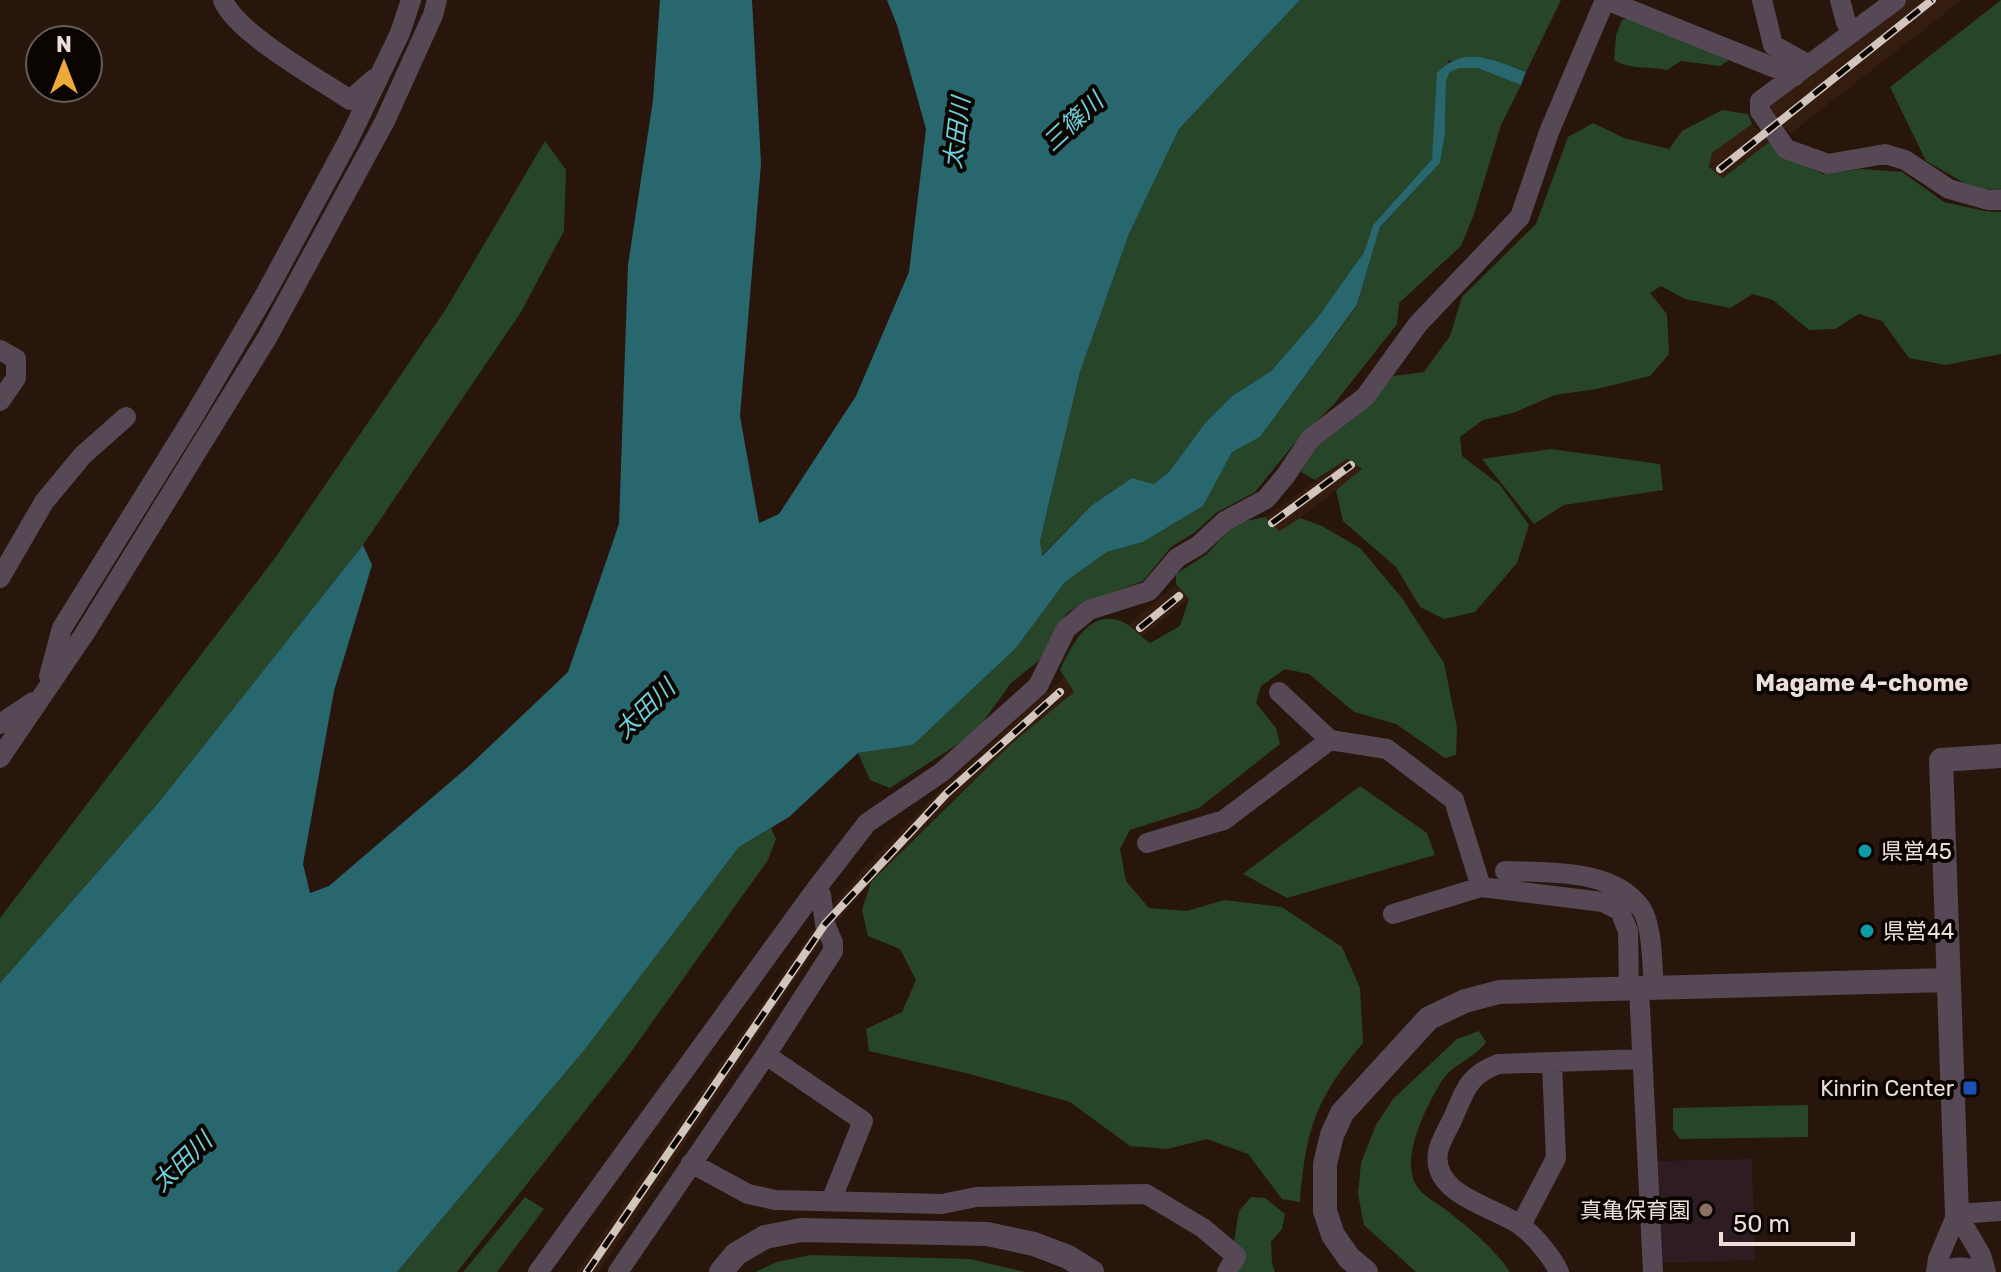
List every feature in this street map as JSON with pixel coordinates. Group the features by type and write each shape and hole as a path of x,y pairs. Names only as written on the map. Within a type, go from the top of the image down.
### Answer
{"street":[{"path":"223,0 227,10 242,27 350,100 392,63 413,25 435,7"},
{"path":"0,724 43,694 62,628 266,293 382,73 411,0"},
{"path":"538,1272 867,823 942,772 1038,686 1066,629 1089,610 1149,591 1177,558 1199,545 1225,521 1266,499 1310,439 1365,397 1418,324 1520,217 1549,132 1606,0 1802,70"},
{"path":"1762,0 1773,45 1802,70"},
{"path":"1840,0 1846,22 1853,32"},
{"path":"1896,0 1760,101 1760,111 1786,149 1828,164 1885,154 1905,160 1949,189 1988,200 2001,200"},
{"path":"0,758 85,633 267,338 385,121 435,7"},
{"path":"0,350 16,359 16,378 0,401"},
{"path":"0,578 44,502 83,455 126,417"},
{"path":"1279,692 1330,740 1387,749 1454,800 1481,887"},
{"path":"1147,843 1224,820 1330,740"},
{"path":"1936,1272 1938,1259 1957,1214 1941,760 2001,756"},
{"path":"1505,871 1591,877 1623,890 1642,909 1649,934 1641,989 1653,1272"},
{"path":"1393,914 1481,887 1603,902 1620,911 1628,931 1641,989"},
{"path":"618,1272 833,951 821,895 816,889"},
{"path":"1366,1272 1349,1258 1333,1235 1325,1211 1325,1164 1332,1135 1342,1113 1429,1018 1465,1001 1499,992 1947,980"},
{"path":"766,1055 863,1121 831,1201"},
{"path":"1559,1272 1521,1225 1447,1183 1438,1169 1438,1151 1468,1085 1480,1071 1498,1064 1642,1059"},
{"path":"1521,1225 1556,1158 1552,1064"},
{"path":"691,1163 748,1194 775,1200 942,1204 976,1197 1146,1194 1203,1228 1236,1256 1227,1272"},
{"path":"1957,1214 2001,1211"},
{"path":"1942,1272 1971,1268 1983,1272 1981,1255 1957,1214"},
{"path":"721,1272 736,1254 765,1237 801,1230 987,1234 1034,1244 1068,1257 1092,1272"}],"shaded area":[{"path":"1907,0 1962,0 1790,134 1766,105"},
{"path":"1752,124 1769,142 1723,178 1709,167 1712,153"},
{"path":"1347,459 1362,470 1300,518 1279,531 1265,517"},
{"path":"1176,584 1189,599 1141,637 1128,625"},
{"path":"1064,677 1074,692 949,803 871,882 824,937 598,1272 576,1272 817,924 860,872 941,789"},
{"name":"真亀保育園","path":"1752,1159 1755,1260 1660,1263 1657,1161"}],"green space":[{"path":"1300,0 1561,0 1526,72 1487,58 1448,61 1432,159 1373,225 1364,252 1318,317 1271,371 1232,396 1205,423 1169,472 1154,484 1132,478 1092,505 1041,556 1040,541 1080,372 1129,234 1179,129"},
{"path":"2001,0 2001,190 1975,189 1926,161 1890,87"},
{"path":"1633,16 1725,53 1728,61 1720,66 1681,61 1667,70 1620,63 1614,60 1616,35 1622,20"},
{"path":"1460,68 1477,68 1521,85 1501,125 1474,214 1461,246 1399,303 1397,324 1334,404 1294,444 1255,492 1216,513 1194,533 1171,547 1143,581 1081,604 1066,614 1042,658 1011,683 975,733 890,788 870,780 858,753 913,745 1016,648 1065,582 1107,552 1143,542 1203,506 1232,451 1260,437 1357,306 1380,227 1440,163 1445,134 1446,81 1450,72"},
{"path":"1722,110 1748,114 1752,124 1712,153 1709,167 1723,178 1769,142 1783,156 1823,174 1861,169 1902,172 1944,202 2001,212 2001,354 1946,365 1909,358 1882,321 1859,314 1835,329 1809,330 1773,300 1753,294 1730,308 1685,299 1661,286 1650,293 1667,314 1669,354 1650,376 1555,395 1513,413 1483,420 1460,437 1462,456 1500,485 1529,525 1517,563 1475,612 1444,619 1420,607 1396,567 1343,521 1336,490 1362,469 1347,459 1315,480 1301,472 1315,444 1370,402 1393,376 1424,372 1450,336 1462,297 1536,224 1568,137 1593,123 1624,138 1669,149 1682,131"},
{"path":"545,141 566,170 564,231 521,312 363,545 159,802 0,983 0,918 275,558 446,309"},
{"path":"1551,449 1660,464 1663,490 1564,505 1534,524 1482,459"},
{"path":"1265,517 1279,531 1300,518 1322,526 1360,548 1402,598 1444,663 1457,728 1456,755 1445,758 1396,724 1354,712 1309,674 1285,669 1261,686 1256,703 1276,728 1280,744 1199,808 1130,830 1120,849 1126,881 1149,908 1187,911 1224,900 1282,907 1342,947 1360,988 1363,1043 1334,1081 1316,1116 1306,1155 1300,1202 1282,1199 1248,1154 1207,1139 1167,1149 1130,1146 1070,1102 970,1074 869,1051 866,1029 902,1012 916,980 900,949 868,936 862,910 871,882 1011,744 1074,692 1060,670 1084,630 1102,620 1113,619 1125,623 1150,643 1180,626 1189,599 1176,584 1176,574 1207,554 1236,523"},
{"path":"1360,786 1427,833 1435,855 1287,898 1243,874"},
{"path":"771,828 776,839 768,860 623,1063 457,1272 397,1272 586,1048 739,847"},
{"path":"1479,1031 1486,1042 1446,1075 1429,1105 1413,1147 1412,1174 1422,1193 1482,1240 1510,1272 1416,1272 1364,1225 1358,1194 1361,1163 1376,1125 1393,1099 1457,1039"},
{"path":"1808,1105 1808,1137 1680,1139 1673,1130 1673,1108"},
{"path":"525,1197 544,1209 497,1272 463,1272"},
{"path":"1251,1197 1265,1198 1285,1214 1282,1229 1271,1242 1275,1272 1238,1272 1241,1254 1234,1241 1239,1211"},
{"path":"811,1255 970,1259 1025,1272 755,1272 777,1262"}],"water":[{"path":"660,0 752,0 761,164 740,416 759,523 779,514 856,396 909,272 926,129 887,0 1300,0 1179,129 1129,234 1080,372 1040,541 1042,556 1092,505 1132,478 1154,484 1169,472 1205,423 1232,396 1271,371 1318,317 1364,252 1373,225 1432,159 1437,73 1447,64 1469,57 1491,59 1526,72 1521,85 1477,68 1460,68 1450,72 1446,81 1445,134 1440,163 1380,227 1357,305 1260,437 1232,452 1203,506 1143,542 1107,552 1065,582 1016,648 913,745 858,753 789,817 739,847 586,1048 397,1272 0,1272 0,983 159,802 363,545 372,565 334,691 303,864 310,893 329,886 469,766 568,672 619,524 628,265 653,100"}],"railway":[{"path":"1720,169 1932,0"},
{"path":"1272,523 1351,465"},
{"path":"1140,628 1179,596"},
{"path":"587,1272 825,924 947,793 1060,692"}],"place":[{"name":"県営45","path":"1865,851"},
{"name":"県営44","path":"1867,931"},
{"name":"Kinrin Center","path":"1970,1088"},
{"name":"真亀保育園","path":"1706,1210"}],"district":[{"name":"Magame 4-chome","path":"1862,683"}],"water label":[{"name":"三篠川","path":"1073,122"},
{"name":"太田川","path":"957,133"},
{"name":"太田川","path":"645,709"},
{"name":"太田川","path":"182,1162"}]}
